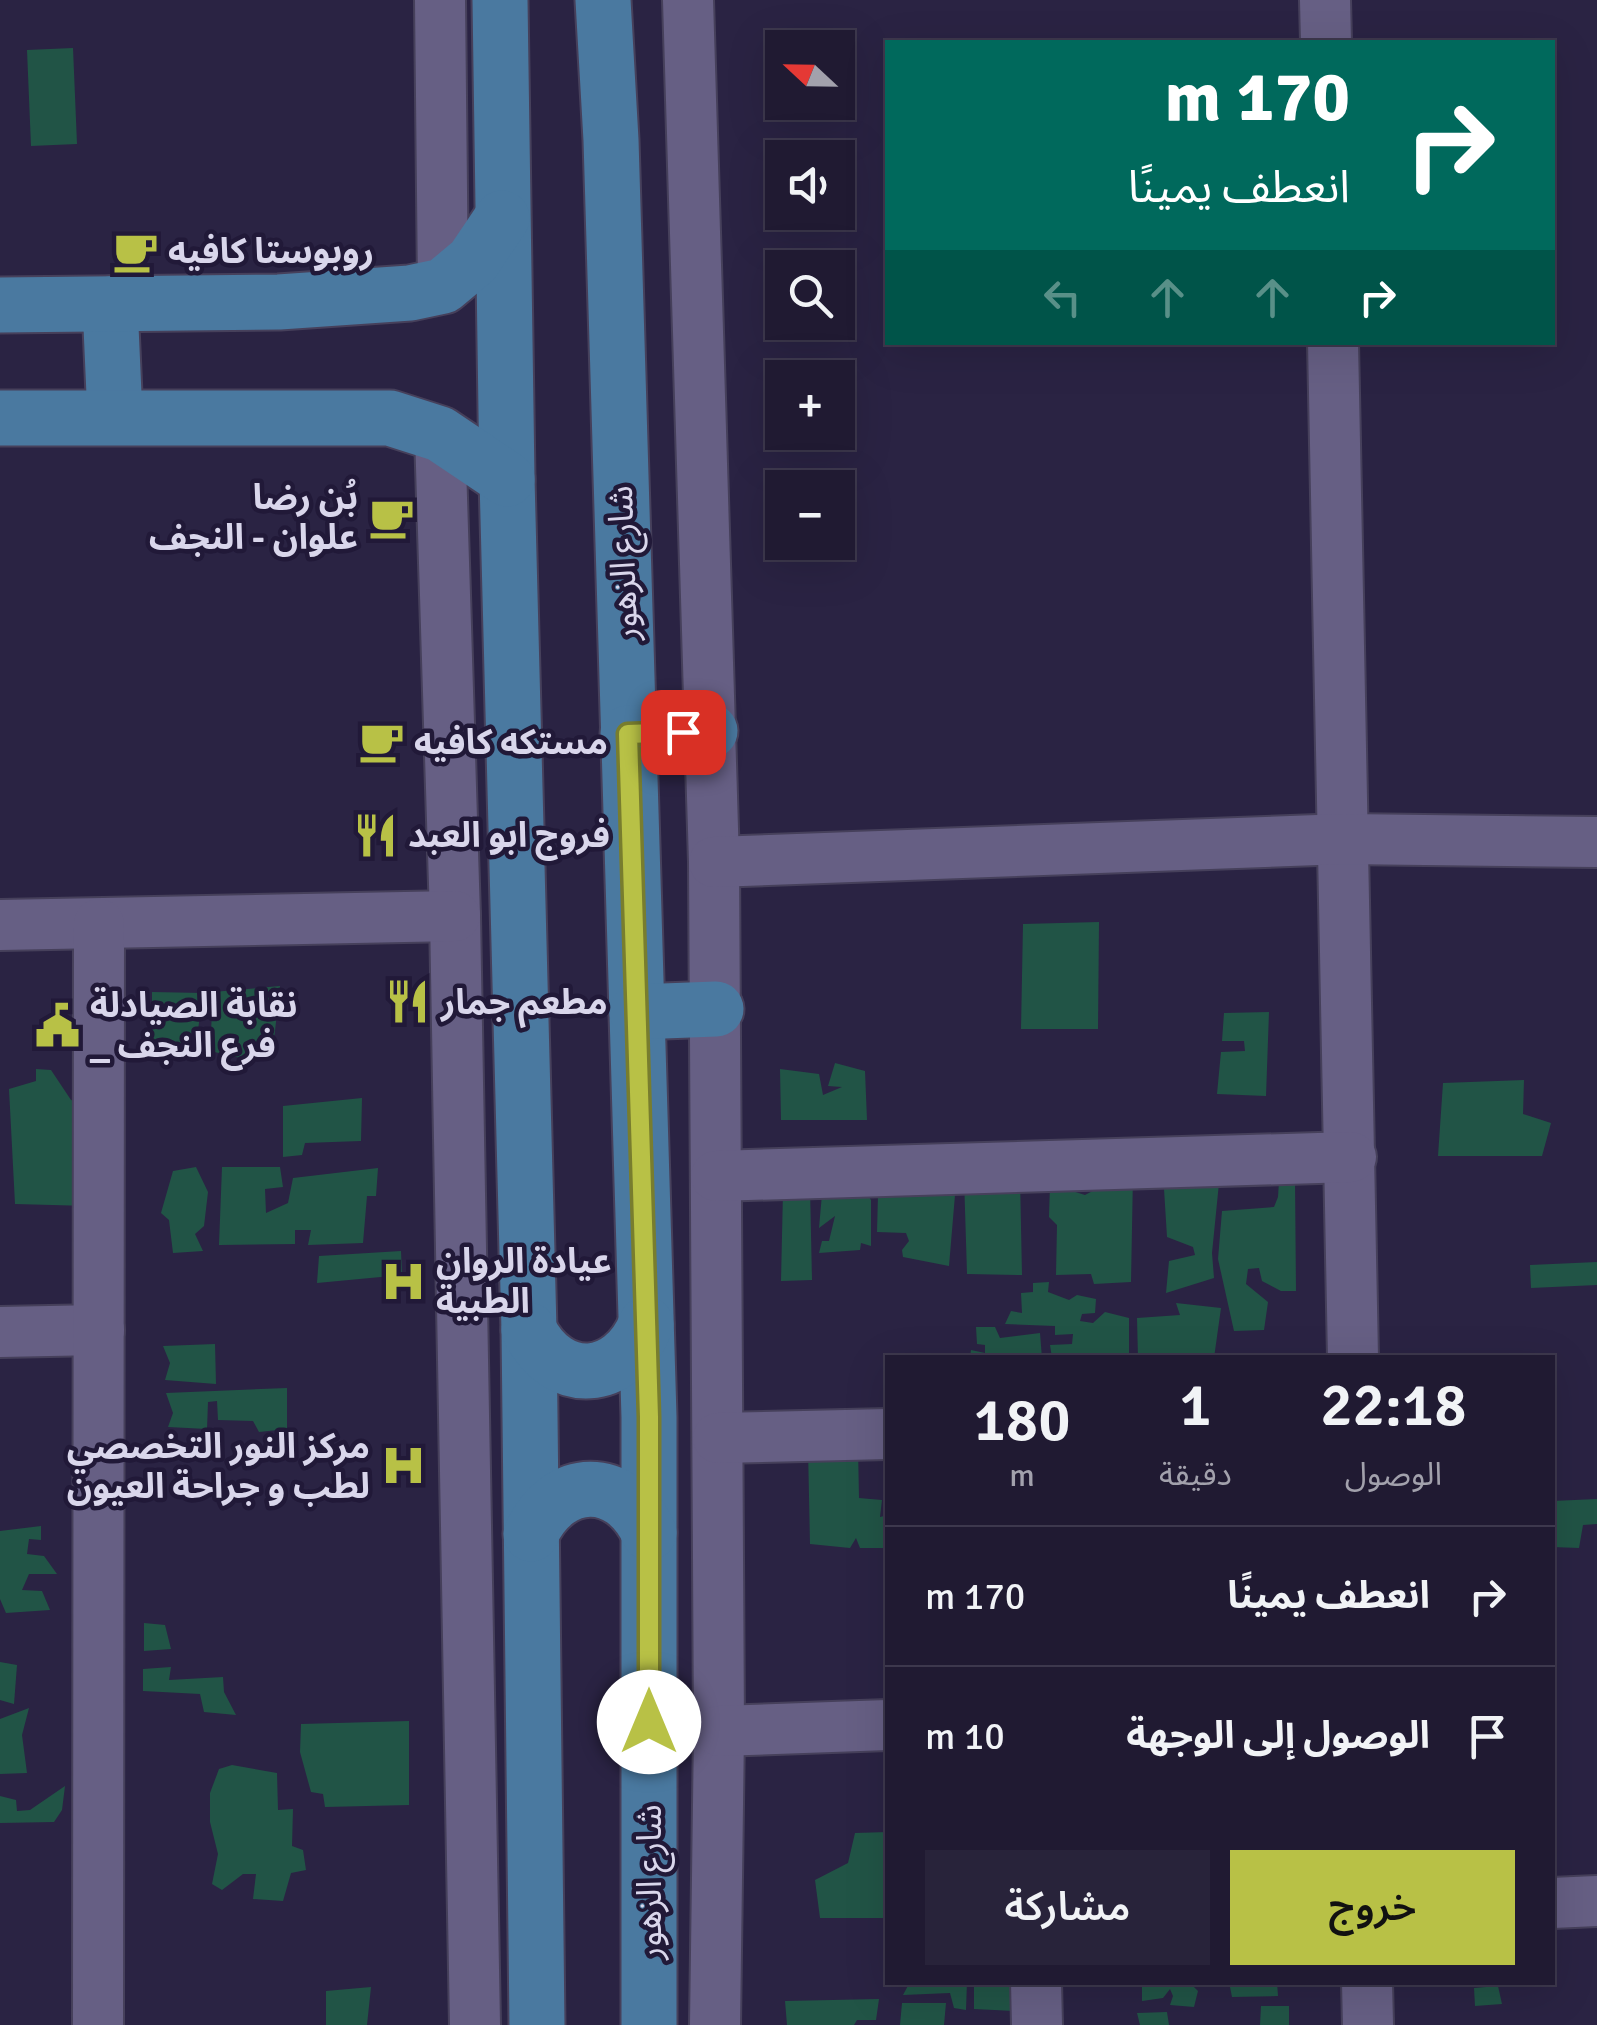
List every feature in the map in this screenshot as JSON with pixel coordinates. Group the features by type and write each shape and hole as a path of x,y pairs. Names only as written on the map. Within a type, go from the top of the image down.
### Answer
{"main road":[{"path":"500,0 506,479 529,1330 537,2025"},
{"name":"شارع الزهور","path":"603,0 646,1324 650,2025"},
{"path":"0,305 410,294 443,286 474,261 502,218"},
{"path":"110,304 115,417"},
{"path":"0,418 390,418 440,434 506,479"},
{"path":"628,734 710,731"},
{"path":"637,1012 716,1010"},
{"path":"529,1330 549,1358 580,1371 598,1370 629,1354 646,1324"},
{"path":"532,1534 538,1518 564,1495 599,1489 630,1504 649,1532"}],"street":[{"path":"440,0 443,286"},
{"path":"608,83 627,0"},
{"path":"688,0 714,862 719,1732 716,2025"},
{"path":"1325,0 1326,40"},
{"path":"1333,345 1353,1355"},
{"path":"440,434 455,916 476,2025"},
{"path":"714,862 1345,839 1597,842"},
{"path":"0,925 455,916"},
{"path":"98,2025 100,924"},
{"path":"716,1176 1351,1158"},
{"path":"0,1332 98,1330"},
{"path":"718,1438 885,1434"},
{"path":"719,1732 885,1725"},
{"path":"1555,1903 1597,1901"},
{"path":"1036,1985 1037,2025"},
{"path":"1367,1985 1368,2025"}],"building":[{"path":"73,48 77,144 31,146 27,50"},
{"path":"1099,922 1098,1029 1021,1029 1023,924"},
{"path":"280,986 274,1040 249,1045 245,1059 210,1051 213,992"},
{"path":"152,992 203,993 195,1052 152,1050"},
{"path":"1269,1012 1266,1096 1217,1094 1221,1052 1245,1051 1244,1041 1222,1041 1224,1013"},
{"path":"835,1063 865,1071 867,1120 781,1120 780,1069 819,1074 823,1095 842,1087 828,1086"},
{"path":"36,1069 51,1070 71,1100 91,1105 89,1206 15,1204 9,1089 36,1081"},
{"path":"1524,1080 1523,1114 1551,1123 1542,1156 1438,1156 1443,1083"},
{"path":"362,1098 361,1141 305,1143 302,1155 283,1157 283,1106"},
{"path":"196,1167 208,1192 204,1226 195,1234 203,1251 173,1253 169,1220 161,1213 173,1171"},
{"path":"222,1167 280,1167 283,1187 265,1189 266,1213 288,1203 293,1178 378,1168 376,1196 367,1196 363,1243 308,1245 311,1230 295,1230 295,1244 219,1245"},
{"path":"1163,1173 1219,1183 1212,1253 1214,1278 1166,1293 1169,1261 1195,1255 1193,1247 1167,1237"},
{"path":"1133,1175 1131,1282 1094,1284 1091,1274 1056,1275 1057,1225 1049,1217 1050,1184 1085,1195 1117,1178"},
{"path":"964,1177 1020,1178 1022,1275 967,1274"},
{"path":"1295,1180 1296,1291 1281,1291 1262,1281 1259,1268 1248,1269 1246,1284 1268,1302 1264,1330 1234,1331 1218,1259 1222,1211 1274,1207 1279,1181"},
{"path":"810,1187 812,1280 781,1281 783,1191"},
{"path":"863,1189 871,1200 871,1246 861,1243 860,1250 819,1253 822,1241 829,1241 835,1216 819,1228 822,1194"},
{"path":"936,1191 955,1195 949,1266 903,1257 902,1250 909,1241 906,1233 877,1232 878,1195"},
{"path":"401,1251 402,1275 317,1283 319,1256"},
{"path":"1597,1262 1597,1285 1531,1288 1530,1265"},
{"path":"1049,1282 1048,1292 1069,1300 1077,1295 1096,1299 1095,1313 1082,1314 1080,1321 1093,1323 1105,1312 1129,1318 1129,1355 1052,1355 1050,1345 1072,1344 1073,1334 1055,1335 1055,1326 1005,1324 1011,1311 1022,1313 1021,1293 1033,1292 1033,1283"},
{"path":"1176,1303 1221,1308 1214,1355 1138,1355 1137,1318 1180,1315"},
{"path":"976,1327 995,1327 1000,1338 1040,1333 1042,1355 970,1355 971,1350 985,1353 985,1345 977,1344"},
{"path":"215,1344 216,1384 165,1380 170,1363 163,1346"},
{"path":"287,1388 287,1429 259,1432 253,1421 218,1420 217,1401 208,1402 207,1429 168,1427 173,1413 166,1393"},
{"path":"858,1447 859,1498 882,1500 880,1517 885,1516 885,1548 860,1548 856,1538 850,1548 810,1544 808,1448"},
{"path":"1597,1499 1597,1524 1583,1525 1579,1548 1555,1547 1555,1501"},
{"path":"41,1526 41,1540 29,1539 27,1554 44,1556 57,1574 29,1574 22,1590 42,1591 50,1610 6,1613 0,1599 0,1531"},
{"path":"144,1623 165,1625 171,1649 144,1651"},
{"path":"0,1662 17,1665 14,1704 0,1700"},
{"path":"171,1667 169,1680 223,1677 224,1692 236,1715 204,1712 200,1694 143,1691 143,1669"},
{"path":"29,1708 22,1735 27,1773 0,1774 0,1719"},
{"path":"409,1721 409,1805 325,1807 323,1794 311,1792 300,1752 301,1724"},
{"path":"232,1765 277,1773 278,1810 293,1809 292,1846 303,1850 306,1870 291,1873 283,1901 253,1899 256,1874 243,1874 222,1890 212,1884 218,1854 210,1822 210,1793 219,1769"},
{"path":"65,1786 62,1810 54,1822 0,1823 0,1796 16,1800 17,1811 30,1810"},
{"path":"885,1832 885,1918 820,1918 815,1880 848,1863 855,1833"},
{"path":"908,1985 967,1985 966,2010 954,2008 950,1993 903,1995"},
{"path":"974,1985 1016,1985 1014,2011 974,2009"},
{"path":"1142,1985 1192,1985 1198,1991 1194,2007 1170,2005 1170,1989 1163,1998 1142,2001"},
{"path":"1230,1985 1277,1985 1278,1996 1232,1997"},
{"path":"1498,1986 1502,2004 1475,2006 1474,1988"},
{"path":"371,1987 367,2025 326,2025 326,1991"},
{"path":"879,1999 876,2020 857,2020 854,2025 787,2025 785,2001"},
{"path":"902,2003 946,2003 944,2025 900,2025"},
{"path":"1261,2006 1289,2006 1289,2025 1260,2025"},
{"path":"1167,2012 1169,2025 1140,2025 1137,2013"}],"place":[{"name":"روبوستا كافيه","path":"135,251"},
{"name":"بُن رضا علوان - النجف","path":"391,517"},
{"name":"مستكه كافيه","path":"381,742"},
{"name":"فروج ابو العبد","path":"375,835"},
{"name":"مطعم جمار","path":"408,1002"},
{"name":"نقابة الصيادلة _ فرع النجف","path":"57,1025"},
{"name":"عيادة الروان الطبية","path":"403,1281"},
{"name":"مركز النور التخصصي لطب و جراحة العيون","path":"403,1466"}],"route":[{"path":"649,1722 649,1417 628,734 683,732"}]}
